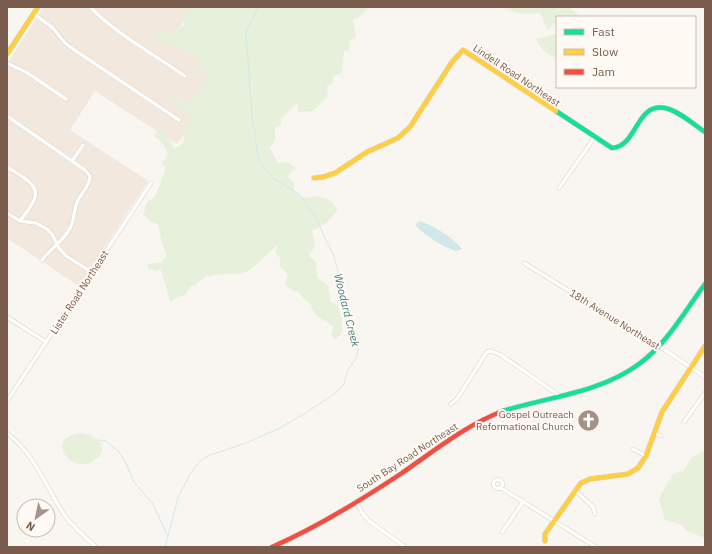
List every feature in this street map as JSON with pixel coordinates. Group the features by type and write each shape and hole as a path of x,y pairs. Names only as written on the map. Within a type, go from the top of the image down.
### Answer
{"street":[{"path":"7,54 38,7"},
{"path":"90,7 118,30 185,76"},
{"path":"34,14 53,28 70,47 179,120"},
{"name":"Lindell Road Northeast","path":"314,178 323,178 335,173 367,152 393,141 402,135 410,127 452,62 463,50 612,148 617,149 621,147 644,114 656,107 666,108 672,111 705,132"},
{"path":"7,63 26,72 66,99"},
{"path":"7,116 89,173 90,176 89,183 76,202 72,223 64,236 47,252 42,260"},
{"path":"559,188 595,137"},
{"path":"72,161 83,145"},
{"path":"7,167 28,180 35,190 36,196 20,221"},
{"name":"Lister Road Northeast","path":"7,401 151,183"},
{"path":"7,213 20,221 40,224 52,234 59,248 67,257 91,272"},
{"name":"18th Avenue Northeast","path":"524,263 705,377"},
{"name":"South Bay Road Northeast","path":"272,547 317,526 356,502 433,450 479,422 505,411 600,385 616,378 640,364 658,346 705,284"},
{"path":"7,317 46,342"},
{"path":"545,541 545,534 581,483 590,479 632,472 638,468 646,456 662,412 705,346"},
{"path":"451,404 457,399 487,352 491,350 560,396"},
{"path":"684,422 705,393"},
{"path":"7,433 22,446 31,458 69,522 96,547"},
{"path":"654,433 661,436"},
{"path":"633,449 646,456"},
{"path":"501,488 596,547"},
{"path":"575,490 593,507 595,514"},
{"path":"356,502 369,521 405,547"},
{"path":"502,532 523,502"}],"shaded area":[{"path":"44,7 193,7 171,41 218,71 202,105 177,144 95,91 70,130 148,181 79,286 7,238 7,64"}],"green space":[{"path":"192,7 368,7 366,11 353,21 356,38 349,41 350,50 344,51 342,73 333,76 333,83 327,86 328,96 313,111 299,112 297,103 281,118 281,125 275,128 275,140 270,148 278,163 287,162 296,168 288,177 294,183 294,192 302,197 310,198 317,196 330,200 338,210 325,224 312,231 315,246 309,256 316,262 317,278 328,285 331,302 338,305 342,321 342,332 336,340 331,335 334,327 316,315 310,303 303,299 299,292 294,291 285,285 288,274 280,267 280,258 275,253 278,245 247,272 237,274 218,274 205,277 196,285 190,286 186,294 170,301 161,268 157,271 148,269 148,264 162,262 167,254 163,247 158,224 153,223 143,215 147,202 155,197 166,168 162,164 168,154 161,141 154,136 158,130 167,133 174,149 184,142 183,130 191,122 187,113 172,102 173,96 179,97 188,104 204,87 207,73 200,68 200,63 195,58 152,36 164,30 167,34 174,36 172,32 185,25 182,16"},
{"path":"502,7 568,7 581,16 556,16 556,24 548,30 540,13 529,14 512,11"},
{"path":"556,34 556,58 543,51 536,39"},
{"path":"80,433 90,435 101,444 101,453 97,458 88,463 80,464 72,461 66,456 62,449 63,442 69,436"},
{"path":"705,451 705,538 687,531 680,524 665,520 659,499 673,474 684,471 691,458"}],"water":[{"path":"420,221 442,232 462,249 457,251 430,238 416,226"}],"waterway":[{"name":"Woodard Creek","path":"165,547 178,498 190,474 200,461 210,455 246,443 280,428 337,392 344,384 347,372 357,356 359,343 334,257 316,218 299,194 274,179 264,168 258,158 252,115 246,35 258,7"},
{"path":"98,440 106,441 118,451 125,461 134,482 153,504 168,537"}],"traffic: fast":[{"path":"556,111 612,148 621,146 642,118 655,108 665,108 675,112 705,132"},
{"path":"503,411 591,388 624,374 639,364 658,347 675,327 705,284"}],"traffic: slow":[{"path":"7,54 38,7"},
{"path":"314,178 335,173 367,152 398,138 410,127 452,62 463,50 556,111"},
{"path":"545,541 545,534 581,483 590,479 628,474 638,468 646,456 662,412 705,346"}],"traffic: jam":[{"path":"272,547 306,531 355,503 463,431 503,411"}],"place":[{"name":"Gospel Outreach Reformational Church","path":"589,420"}]}
